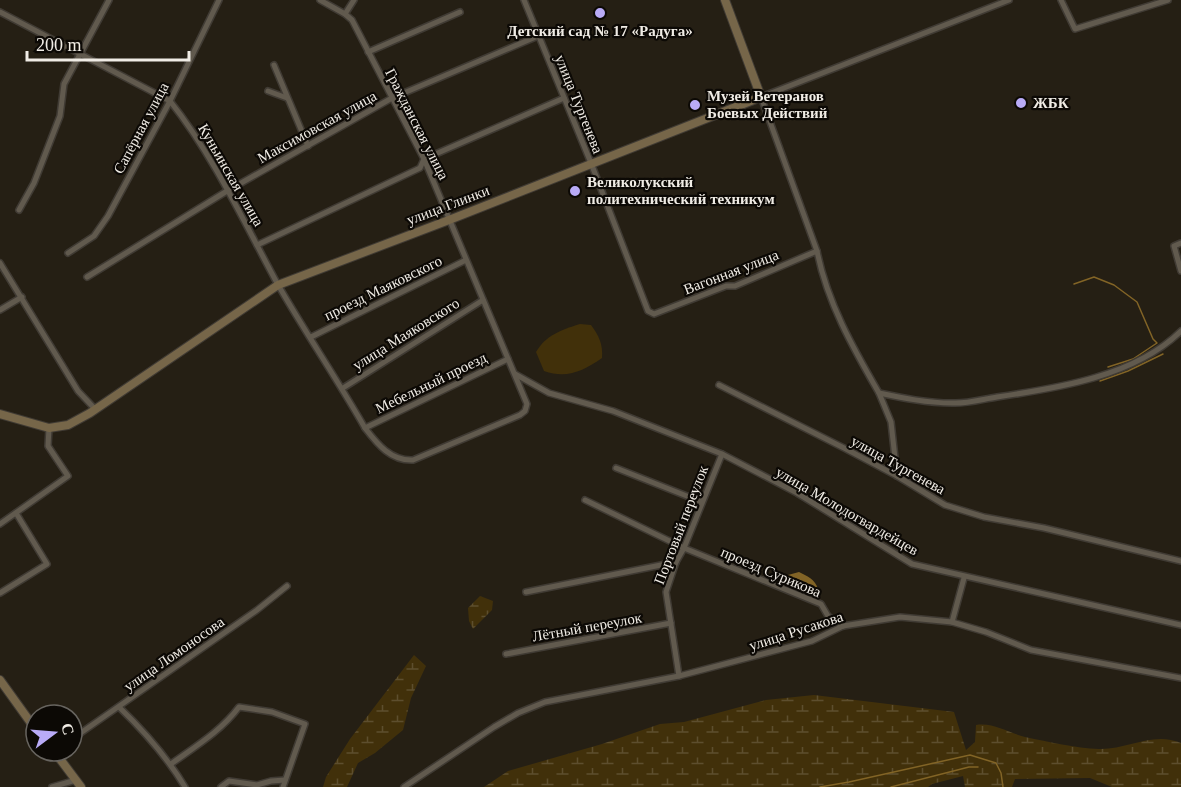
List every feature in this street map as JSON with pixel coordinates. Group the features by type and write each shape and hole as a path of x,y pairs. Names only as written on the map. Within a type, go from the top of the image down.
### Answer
{"street":[{"path":"19,210 34,183 60,116 64,84 109,0"},
{"name":"Сапёрная улица","path":"68,253 94,236 108,216 170,101 219,0"},
{"name":"Гражданская улица","path":"320,0 352,20 424,159 526,404 525,411 413,460 403,460"},
{"path":"345,14 352,2 361,0"},
{"name":"улица Тургенева","path":"524,0 591,163 648,311 654,314"},
{"path":"725,0 817,250 822,276 834,307 856,354 879,393 891,422 897,476"},
{"name":"улица Глинки","path":"49,428 68,424 95,409 278,285 1009,0"},
{"path":"1061,0 1075,29 1168,0"},
{"name":"Куньинская улица","path":"0,12 170,101 184,118 258,245 278,285 343,388 365,428 377,444 392,456 403,460"},
{"path":"368,52 460,12"},
{"name":"Максимовская улица","path":"87,277 227,191 393,99 538,36"},
{"path":"274,65 308,146"},
{"path":"268,91 287,99"},
{"path":"258,245 331,208 420,168 424,159 564,98"},
{"path":"1181,243 1174,246 1181,271"},
{"name":"Вагонная улица","path":"654,314 726,286 735,286 817,250"},
{"name":"проезд Маяковского","path":"311,337 466,260"},
{"path":"0,263 78,391 95,409"},
{"path":"0,310 22,297"},
{"name":"улица Маяковского","path":"343,388 483,300"},
{"path":"879,393 954,404 1043,389 1122,369 1167,344 1181,330"},
{"name":"Мебельный проезд","path":"365,428 508,359"},
{"name":"улица Молодогвардейцев","path":"515,374 549,393 613,411 722,454 797,493 912,564 964,578 1181,625"},
{"name":"улица Тургенева","path":"719,385 897,476 945,505 984,517 1044,528 1181,561"},
{"path":"0,414 49,428 48,446 68,476 0,524"},
{"name":"Портовый переулок","path":"679,676 666,592 676,562 684,548 722,454"},
{"path":"616,468 702,502"},
{"name":"проезд Сурикова","path":"585,500 684,548 821,604 828,616 843,626"},
{"path":"0,593 47,564 16,513"},
{"path":"526,592 676,562"},
{"path":"952,622 964,578"},
{"name":"улица Ломоносова","path":"84,731 257,610 286,586"},
{"name":"улица Русакова","path":"404,787 518,712 545,702 679,676 812,641 843,626 900,617 952,622 986,632 1031,650 1181,678"},
{"name":"Лётный переулок","path":"506,654 671,623"},
{"path":"0,680 24,713"},
{"path":"119,707 171,764 185,787"},
{"path":"171,764 228,722 239,707 272,712 305,724 284,784 271,781 257,784 229,781 221,787"},
{"path":"63,763 81,787"},
{"path":"52,787 75,780"}],"green space":[{"path":"580,324 591,325 594,329 601,344 602,358 588,367 567,374 544,371 536,352 540,346 555,334"},
{"path":"480,596 493,601 492,610 473,629 469,621 468,608"},
{"path":"414,655 426,666 411,698 403,730 375,753 358,763 347,787 323,787 326,777 350,739"},
{"path":"814,695 954,712 966,750 975,742 976,725 982,724 995,726 1025,737 1099,749 1150,740 1171,740 1181,743 1181,787 1112,787 1090,778 1015,779 1012,787 965,787 963,776 928,787 484,787 508,771 602,744 660,724 684,722 766,700"}],"shaded area":[{"path":"799,572 810,578 817,586 818,589 811,595 799,591 790,584 788,575"}],"waterway":[{"path":"1074,284 1094,277 1114,285 1137,302 1153,339 1157,343 1133,359 1108,367"},
{"path":"1100,381 1128,371 1163,354"},
{"path":"820,787 970,755 996,763 1001,773 1003,787"},
{"path":"891,787 969,767 978,767"}],"place":[{"name":"Детский сад № 17 «Радуга»","path":"600,13"},
{"name":"ЖБК","path":"1021,103"},
{"name":"Музей Ветеранов Боевых Действий","path":"695,105"},
{"name":"Великолукский политехнический техникум","path":"575,191"}]}
